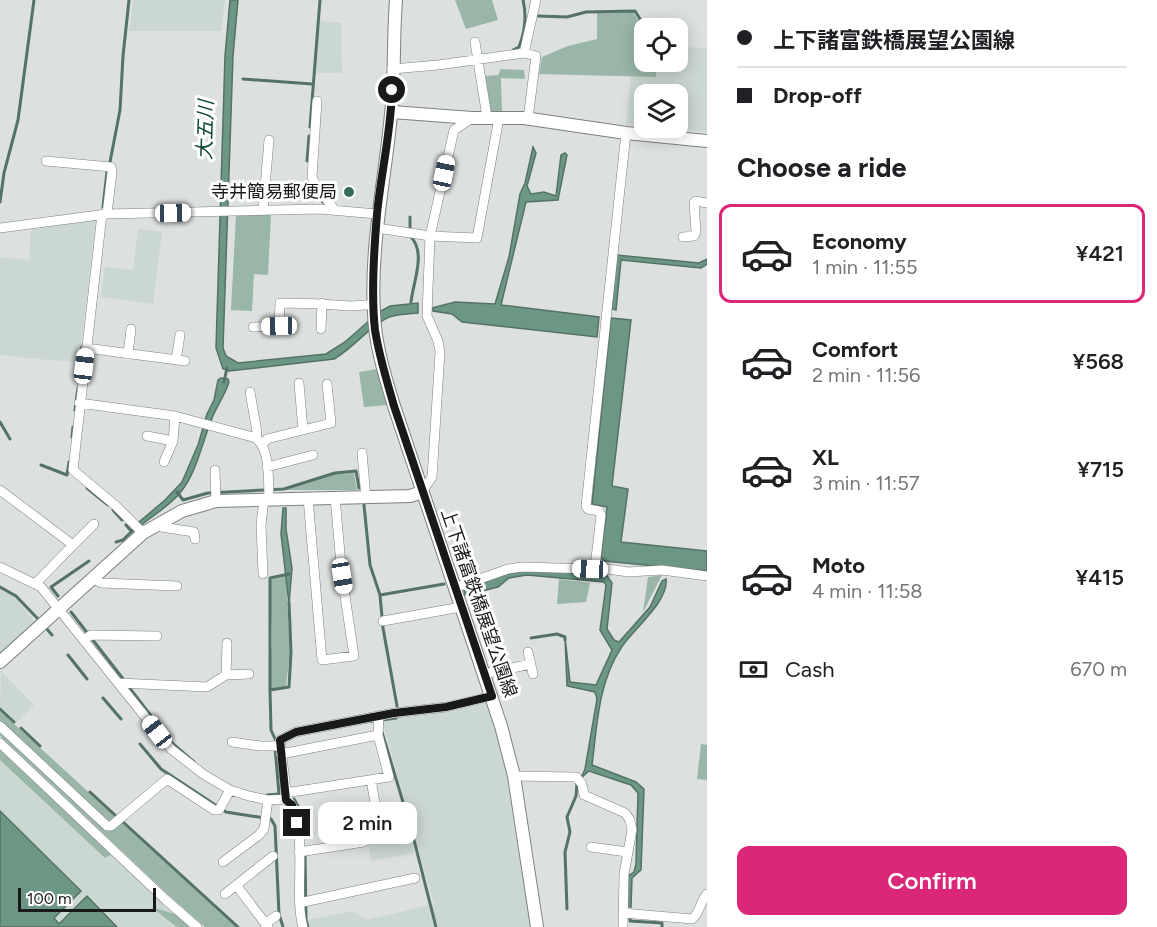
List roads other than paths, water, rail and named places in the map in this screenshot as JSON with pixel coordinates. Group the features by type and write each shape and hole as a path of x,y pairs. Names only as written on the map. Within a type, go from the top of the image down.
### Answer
{"street":[{"path":"253,327 279,326 280,303 357,306 362,303 374,310 377,214 392,112 396,0"},
{"path":"524,53 536,0"},
{"path":"377,228 430,236 477,238 493,117 475,42"},
{"path":"392,69 524,53 536,56 528,119"},
{"path":"317,101 312,177 334,209"},
{"path":"392,112 472,118 528,119 626,133 707,141"},
{"path":"155,526 216,495 268,494 308,498 410,496 422,492 432,477 440,352 438,341 427,316 430,236 454,130 472,118"},
{"path":"595,567 601,515 598,511 588,509 586,506 626,133"},
{"path":"263,210 269,140"},
{"path":"46,161 111,167 79,403 73,470 138,529"},
{"path":"682,237 694,236 696,232 694,203 696,201 707,203"},
{"path":"0,228 105,214 334,209 377,214"},
{"path":"321,328 322,303"},
{"name":"上下諸富鉄橋展望公園線","path":"374,310 375,331 383,370 492,696 514,776 537,927"},
{"path":"128,354 131,329"},
{"path":"86,348 181,360 180,335"},
{"path":"299,383 303,430"},
{"path":"79,403 176,416 213,425 259,441 331,423 327,384"},
{"path":"250,392 256,432 267,467 268,494 261,525 264,574"},
{"path":"164,462 173,441 176,416"},
{"path":"147,436 173,441"},
{"path":"362,453 366,497"},
{"path":"267,467 313,454"},
{"path":"215,470 216,495"},
{"path":"0,490 73,545"},
{"path":"308,498 322,660 354,656 342,576 335,497"},
{"path":"36,584 94,524"},
{"path":"0,662 93,578 138,529 155,526 194,532 195,539"},
{"path":"0,567 36,584 88,637 171,749 203,774 230,790 268,800 389,777 378,735 379,717"},
{"path":"454,588 507,569 522,567 590,569 595,567 628,572 666,571 707,576"},
{"path":"93,578 101,583 177,586"},
{"path":"383,621 461,607"},
{"path":"88,637 157,636"},
{"path":"226,675 227,643"},
{"path":"528,652 533,674"},
{"path":"484,674 531,664"},
{"path":"124,683 207,687 226,675 249,674"},
{"path":"303,927 303,851 292,805 286,796 278,748 280,740 296,732 427,708 446,707 492,696"},
{"path":"0,726 107,826 111,826 167,779 214,810 220,808 230,790"},
{"path":"232,742 278,748 378,735"},
{"path":"0,742 197,927"},
{"path":"514,776 576,777 582,784 584,795 625,813 630,820 632,830 627,852 623,927"},
{"path":"371,780 378,820"},
{"path":"223,862 259,835 267,818 268,800"},
{"path":"303,851 364,842"},
{"path":"591,846 627,852"},
{"path":"225,894 273,856"},
{"path":"303,902 415,878"},
{"path":"236,885 267,926 276,916"},
{"path":"623,914 692,920 697,916 702,900 707,894"}],"waterway":[{"path":"0,202 4,173 18,120 34,0"},
{"path":"110,162 120,110 129,0"},
{"path":"310,127 320,0"},
{"path":"513,50 519,47 524,30 523,0"},
{"path":"538,16 567,17 586,12 635,11 639,18"},
{"path":"243,79 312,84"},
{"path":"307,161 309,136"},
{"path":"103,207 107,172"},
{"path":"309,185 323,202"},
{"path":"410,217 410,230"},
{"path":"410,236 418,250 418,268 411,302"},
{"path":"80,365 82,347"},
{"path":"224,382 227,368"},
{"path":"75,410 78,388"},
{"path":"0,422 10,439"},
{"path":"72,437 73,427"},
{"path":"41,465 67,475 69,462"},
{"path":"177,492 183,500 208,493 284,489 335,473 356,471 359,488"},
{"path":"87,488 108,505"},
{"path":"364,505 370,565 380,595 383,628 397,706"},
{"path":"113,510 122,520"},
{"path":"126,525 132,532"},
{"path":"116,542 123,540 136,527"},
{"path":"58,596 51,587 89,561"},
{"path":"270,690 270,578 289,574"},
{"path":"380,595 444,584"},
{"path":"0,587 16,596 38,619"},
{"path":"276,741 271,730 270,690 289,687 291,652 289,602"},
{"path":"71,612 124,680"},
{"path":"46,628 52,635"},
{"path":"531,638 557,634 565,637 565,640"},
{"path":"68,655 87,679"},
{"path":"128,686 172,743 194,762"},
{"path":"103,698 121,719"},
{"path":"0,709 14,722"},
{"path":"382,723 382,720 396,718"},
{"path":"21,728 40,746"},
{"path":"382,732 412,832 436,927"},
{"path":"140,744 161,769 226,812 271,819 275,826 279,914 283,927"},
{"path":"267,795 279,794 275,747"},
{"path":"567,909 565,852 570,832 567,817 576,796 577,783"},
{"path":"90,792 115,815"},
{"path":"294,799 301,819"},
{"path":"123,822 238,927"},
{"path":"305,853 308,927"},
{"path":"630,914 630,921 662,923 662,927"}],"place":[{"name":"寺井簡易郵便局","path":"349,192"}],"water label":[{"name":"大五川","path":"205,130"}]}
